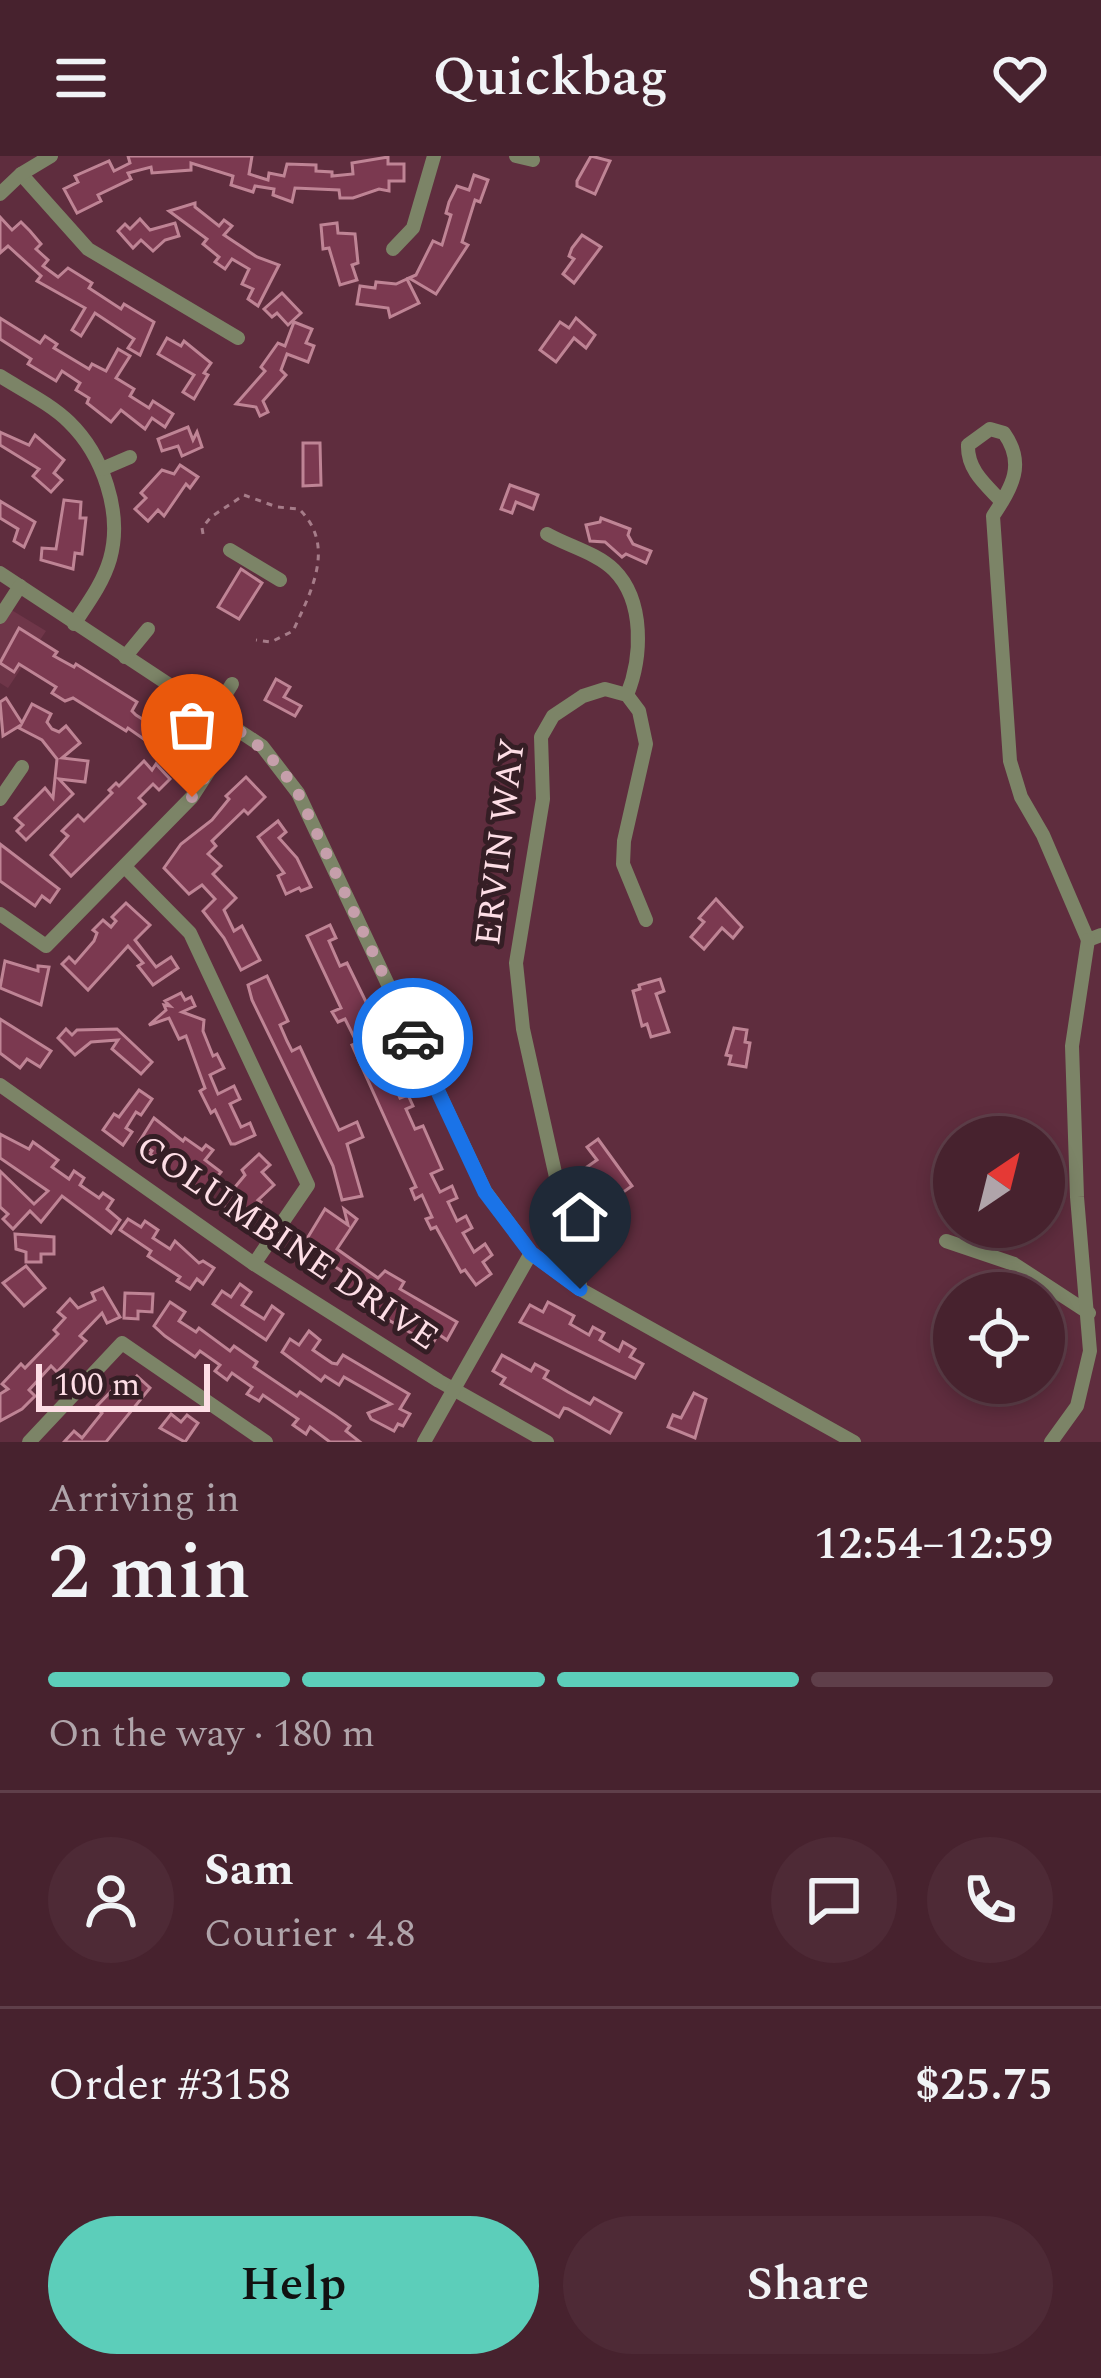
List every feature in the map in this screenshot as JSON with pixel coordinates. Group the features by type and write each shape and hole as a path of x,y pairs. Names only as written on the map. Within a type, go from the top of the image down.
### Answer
{"street":[{"path":"0,194 51,156"},
{"path":"393,249 412,228 434,156"},
{"path":"515,156 532,160"},
{"path":"21,174 88,249 238,338"},
{"path":"0,376 69,422 102,469 113,511 112,554 74,624"},
{"path":"1002,502 974,472 968,455 968,445 990,429 1004,433 1015,448 1017,470 1002,502 993,516 1010,761 1021,797 1094,938 1072,1046 1078,1197 1094,1314 1077,1406 1051,1442"},
{"path":"102,469 130,458"},
{"path":"547,534 613,568 633,606 635,675 627,695 639,711 646,744 623,864 646,920"},
{"path":"230,550 280,580"},
{"path":"0,573 262,746 298,793 485,1192 531,1253 580,1289 854,1442"},
{"path":"0,617 20,586"},
{"path":"125,657 148,629"},
{"path":"213,714 232,684"},
{"name":"ERVIN WAY","path":"580,1289 579,1258 568,1231 524,1029 516,963 543,799 541,737 545,724 583,696 605,689 627,695"},
{"path":"0,914 46,946 192,797 236,729"},
{"path":"0,799 22,766"},
{"path":"125,867 190,933 308,1186 254,1264"},
{"name":"COLUMBINE DRIVE","path":"0,1085 254,1264 547,1442"},
{"path":"967,1248 1015,1264 1094,1314"},
{"path":"424,1442 531,1253"},
{"path":"29,1442 122,1342 266,1442"}],"path":[{"path":"203,534 211,517 244,495 298,509 317,532 320,557 293,631 272,642 256,640"}],"shaded area":[{"path":"0,603 46,631 8,688 0,683"}],"building":[{"path":"128,156 252,156 249,174 268,180 269,173 284,176 287,164 316,165 316,171 332,172 332,176 353,174 352,163 388,157 388,164 404,164 404,181 389,181 389,191 379,189 353,198 340,198 339,190 295,188 292,202 273,195 274,189 255,186 253,192 231,185 233,176 191,163 191,170 152,173 151,167 128,173 131,179 98,195 101,201 77,213 64,189 78,182 75,176 109,161 114,171 130,163"},
{"path":"591,156 610,161 595,194 577,186"},
{"path":"474,175 488,180 480,202 475,200 462,242 468,245 436,294 409,278 416,275 433,241 442,245 451,215 446,213 449,202 457,186 469,190"},
{"path":"195,203 219,226 224,220 232,226 224,235 279,265 258,306 248,299 253,289 242,284 249,269 232,259 225,269 215,262 219,257 203,244 207,239 169,211"},
{"path":"0,217 12,230 21,222 30,231 41,244 36,249 48,260 43,266 58,277 68,268 121,309 124,304 154,322 140,355 128,348 134,339 95,313 81,336 72,330 85,308 37,281 41,276 8,246 0,253"},
{"path":"140,219 150,230 175,223 179,236 153,251 141,240 133,248 118,231 125,224 130,229"},
{"path":"337,223 338,233 355,234 358,263 352,265 357,280 340,285 329,248 323,249 321,225"},
{"path":"582,235 601,247 574,283 563,274"},
{"path":"407,279 419,303 390,317 388,308 357,304 360,286 375,288 376,282 396,284"},
{"path":"282,293 301,313 288,325 277,313 272,317 264,309"},
{"path":"0,318 40,343 45,336 57,344 54,348 89,369 92,364 106,371 118,349 130,356 116,378 134,389 130,396 149,408 153,401 173,414 165,427 152,418 145,429 121,410 111,422 76,390 80,383 62,371 56,381 0,339"},
{"path":"576,318 595,335 586,348 574,338 556,362 540,350 560,322 569,328"},
{"path":"294,322 312,329 306,343 314,346 308,362 287,354 281,370 286,375 263,401 268,412 260,416 256,407 236,404 265,371 261,367 278,343 285,346"},
{"path":"167,338 181,346 184,341 211,363 194,399 183,392 194,375 158,354"},
{"path":"188,427 193,440 197,432 202,447 182,456 178,446 162,451 158,439"},
{"path":"0,432 29,445 35,435 64,460 54,473 62,480 51,492 33,476 39,469 0,445"},
{"path":"303,443 320,443 321,485 303,486"},
{"path":"180,465 198,477 190,488 186,484 164,516 158,510 148,521 135,509 146,498 141,493 162,470 174,474"},
{"path":"510,485 538,495 533,509 516,502 512,513 501,509"},
{"path":"64,500 81,502 80,518 86,518 82,554 75,553 73,569 41,560 42,548 56,549"},
{"path":"0,501 35,522 24,547 14,541 18,529 0,518"},
{"path":"601,518 630,529 633,544 651,551 646,563 626,554 622,557 605,542 590,541 586,525"},
{"path":"241,569 262,583 239,619 218,607"},
{"path":"19,628 57,652 54,656 76,664 137,702 132,711 155,727 162,717 193,737 181,765 128,728 73,698 65,701 52,693 56,687 19,664 14,672 0,663"},
{"path":"276,679 290,687 284,697 301,706 295,716 265,700"},
{"path":"6,698 22,723 32,704 51,714 47,722 52,729 59,732 66,726 80,743 62,758 88,761 85,782 59,779 73,794 26,840 17,831 23,825 15,818 45,788 53,798 57,759 21,725 3,736 0,702"},
{"path":"144,761 152,770 156,764 170,779 159,790 153,784 139,798 145,804 71,876 51,855 68,836 62,831 78,815 84,821 116,783 119,786"},
{"path":"246,777 265,797 212,841 216,846 208,854 221,866 213,874 236,898 224,910 234,931 242,926 260,960 241,970 203,911 215,899 202,885 189,894 164,868"},
{"path":"278,821 286,832 279,838 297,858 311,887 286,894 278,876 284,873 258,837"},
{"path":"0,844 59,889 50,902 42,896 35,906 0,881"},
{"path":"716,899 742,927 733,938 722,928 704,949 691,937 704,922 699,918"},
{"path":"126,903 150,925 135,940 156,967 171,957 178,968 153,985 128,946 88,990 62,964 69,957 75,963 94,941 97,933 93,930 103,920 111,927 116,921 112,917"},
{"path":"330,925 336,938 329,941 340,966 347,963 369,1008 362,1012 371,1034 377,1031 383,1041 374,1046 385,1068 393,1064 398,1075 391,1078 400,1098 408,1095 413,1106 406,1109 415,1129 423,1126 442,1169 431,1174 440,1192 452,1186 457,1198 448,1202 457,1221 466,1216 472,1228 463,1233 474,1252 485,1244 492,1255 483,1262 491,1274 476,1285 465,1270 461,1272 436,1227 431,1229 426,1219 432,1217 422,1195 415,1199 411,1189 416,1187 352,1045 357,1043 345,1019 338,1022 332,1012 341,1008 307,936"},
{"path":"5,961 38,971 38,966 49,967 41,1005 0,988"},
{"path":"267,976 288,1021 280,1025 287,1041 292,1051 300,1047 339,1130 357,1122 363,1137 347,1144 362,1196 342,1200 333,1166 252,1000 248,985"},
{"path":"660,979 664,991 656,994 669,1032 651,1037 647,1024 642,1026 633,991"},
{"path":"181,993 185,1000 191,997 195,1006 182,1012 204,1020 203,1031 213,1056 217,1054 224,1068 210,1075 218,1094 234,1086 240,1099 230,1104 241,1127 250,1123 255,1135 235,1144 200,1091 205,1088 186,1036 179,1039 169,1018 149,1025 166,1010 164,1005 170,1006 165,1001"},
{"path":"0,1019 51,1051 40,1067 27,1059 20,1068 0,1053"},
{"path":"734,1028 747,1030 746,1067 729,1064 731,1056 726,1055"},
{"path":"66,1029 72,1035 77,1030 117,1029 152,1062 141,1074 112,1049 118,1040 91,1042 75,1055 58,1038"},
{"path":"139,1090 152,1099 141,1115 136,1112 126,1128 132,1132 123,1145 103,1130"},
{"path":"154,1118 183,1141 213,1150 205,1160 221,1172 206,1191 188,1186 139,1142"},
{"path":"0,1134 29,1149 33,1142 58,1160 52,1167 69,1179 74,1171 84,1178 80,1185 99,1198 103,1193 113,1200 107,1209 120,1220 111,1233 62,1196 41,1222 30,1211 13,1229 0,1207 0,1171 34,1204 48,1191 0,1158"},
{"path":"598,1139 632,1186 609,1202 587,1167 597,1160 587,1147"},
{"path":"259,1154 270,1165 262,1172 274,1185 258,1200 254,1213 239,1204 234,1212 221,1204 245,1175 242,1170"},
{"path":"325,1209 348,1225 344,1209 357,1219 337,1249 378,1278 385,1271 404,1282 400,1289 457,1322 447,1340 438,1334 432,1345 371,1310 379,1297 358,1282 349,1296 337,1288 346,1274 325,1260 316,1273 305,1265 314,1250 307,1245 308,1237"},
{"path":"128,1219 141,1227 145,1221 158,1230 153,1238 170,1249 175,1241 199,1263 214,1268 203,1284 197,1279 190,1289 148,1256 151,1251 120,1230"},
{"path":"15,1234 54,1237 54,1254 41,1254 41,1262 26,1262 26,1252 16,1249"},
{"path":"26,1266 45,1288 24,1306 3,1283"},
{"path":"240,1284 251,1292 242,1305 264,1319 272,1306 283,1314 266,1340 213,1304 222,1291 231,1297"},
{"path":"103,1288 120,1317 107,1323 102,1313 80,1336 86,1341 57,1372 51,1366 29,1390 35,1396 0,1421 0,1394 8,1389 2,1384 58,1334 54,1330 65,1318 58,1312 70,1299 78,1308 95,1300 92,1293"},
{"path":"125,1293 153,1294 152,1312 138,1311 138,1319 124,1318"},
{"path":"170,1302 185,1312 179,1321 196,1332 199,1328 230,1351 234,1346 257,1362 254,1367 350,1426 346,1431 360,1442 330,1442 310,1427 306,1434 293,1425 298,1419 263,1395 259,1401 247,1394 252,1387 232,1373 227,1380 215,1371 220,1365 200,1351 195,1357 165,1336 154,1326"},
{"path":"548,1302 574,1316 570,1324 589,1335 593,1327 604,1333 600,1340 619,1351 623,1342 635,1349 630,1357 643,1364 635,1378 520,1322 530,1305 543,1312"},
{"path":"309,1331 320,1340 313,1350 332,1363 337,1364 343,1355 409,1394 400,1409 410,1414 403,1426 398,1424 394,1431 371,1419 368,1413 391,1404 344,1377 339,1385 325,1376 321,1381 282,1352 290,1339 299,1345"},
{"path":"502,1355 531,1371 535,1364 548,1371 544,1378 568,1392 590,1404 594,1398 621,1413 610,1433 568,1409 559,1417 501,1384 505,1378 493,1371"},
{"path":"137,1376 150,1388 106,1442 64,1442 74,1431 82,1438 102,1413 96,1407 122,1380 128,1386"},
{"path":"694,1393 706,1399 695,1438 668,1427 673,1415 681,1418"},
{"path":"171,1414 181,1422 187,1415 198,1423 185,1442 160,1428"}],"way so far":[{"path":"192,797 236,729 278,762 298,793 413,1038"}],"route":[{"path":"413,1038 485,1192 531,1253 580,1289"}]}
